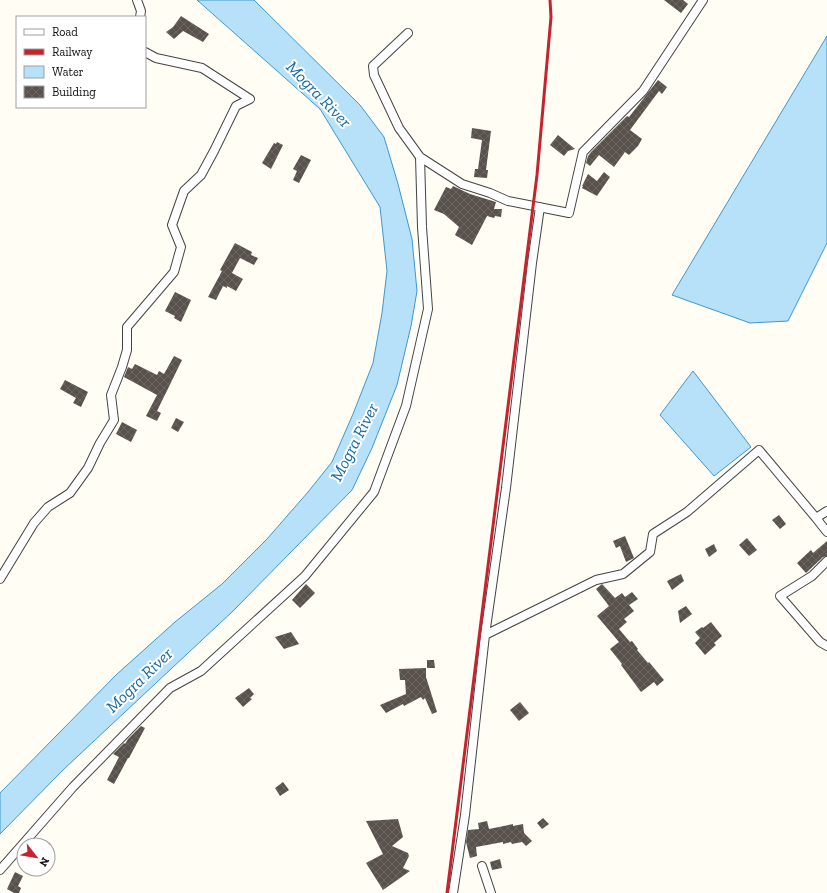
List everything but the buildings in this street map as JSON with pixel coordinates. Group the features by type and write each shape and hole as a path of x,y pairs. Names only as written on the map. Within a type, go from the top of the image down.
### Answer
{"street":[{"path":"137,0 141,11 140,16"},
{"path":"408,33 373,66 374,75 399,128 420,157 462,184 490,193 508,201 569,213 583,152 643,91 703,0"},
{"path":"0,579 34,523 48,507 70,493 88,468 100,443 114,420 111,395 127,350 126,327 174,272 181,246 172,225 184,191 201,175 236,106 250,99 202,68 156,58 146,53"},
{"path":"0,870 73,787 170,688 201,671 305,576 374,492 406,406 428,309 422,227 420,157"},
{"path":"453,893 465,815 484,635 506,488 532,263 540,207"},
{"path":"484,635 596,580 623,574 650,552 653,534 687,512 760,450 827,532"},
{"path":"816,518 827,511"},
{"path":"827,561 812,576 780,596 820,642 827,646"},
{"path":"482,866 491,893"}],"water":[{"name":"Mogra River","path":"197,0 254,0 360,105 384,137 412,239 417,291 411,326 397,385 372,448 352,490 233,611 63,770 0,834 0,793 116,675 175,622 222,584 267,539 332,462 373,363 382,313 387,271 380,207 320,109"},
{"path":"827,36 827,243 788,321 750,323 672,295"},
{"path":"693,371 751,447 714,476 660,415"}],"railway":[{"path":"447,893 537,175 551,17 550,0"}]}
